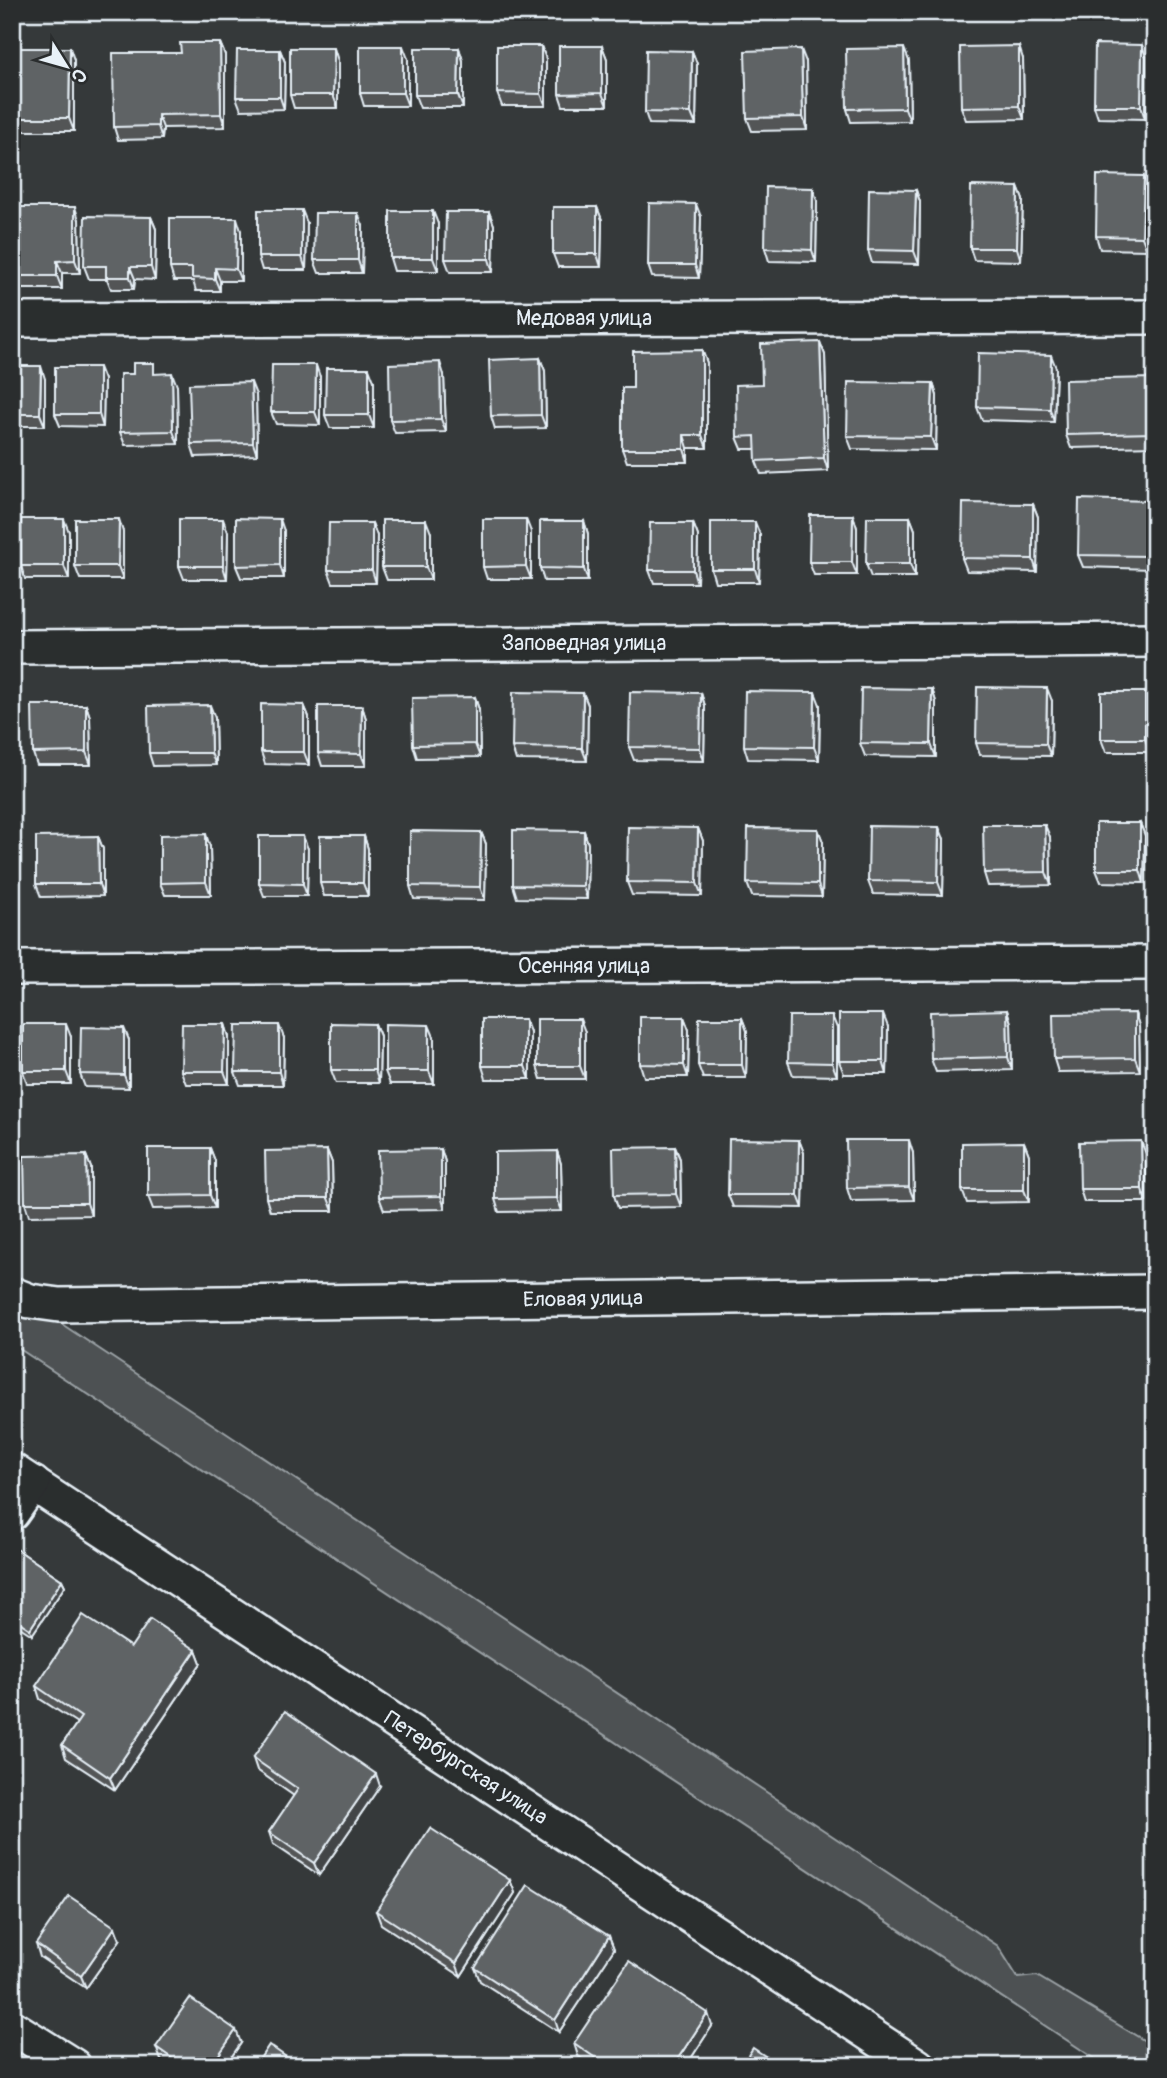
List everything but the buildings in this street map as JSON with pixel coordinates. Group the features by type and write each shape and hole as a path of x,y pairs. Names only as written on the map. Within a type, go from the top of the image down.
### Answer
{"street":[{"name":"Медовая улица","path":"12,320 1155,317"},
{"name":"Заповедная улица","path":"12,647 1155,640"},
{"name":"Осенняя улица","path":"12,968 1155,963"},
{"name":"Еловая улица","path":"12,1294 30,1301 59,1305 1155,1292"},
{"path":"12,1513 22,1477"},
{"name":"Петербургская улица","path":"22,1477 918,2066"},
{"path":"12,2027 74,2066"}],"shaded area":[{"path":"12,1291 998,1946 1018,1978 1037,1976 1155,2047 1155,2066 1106,2066 12,1344"}]}
